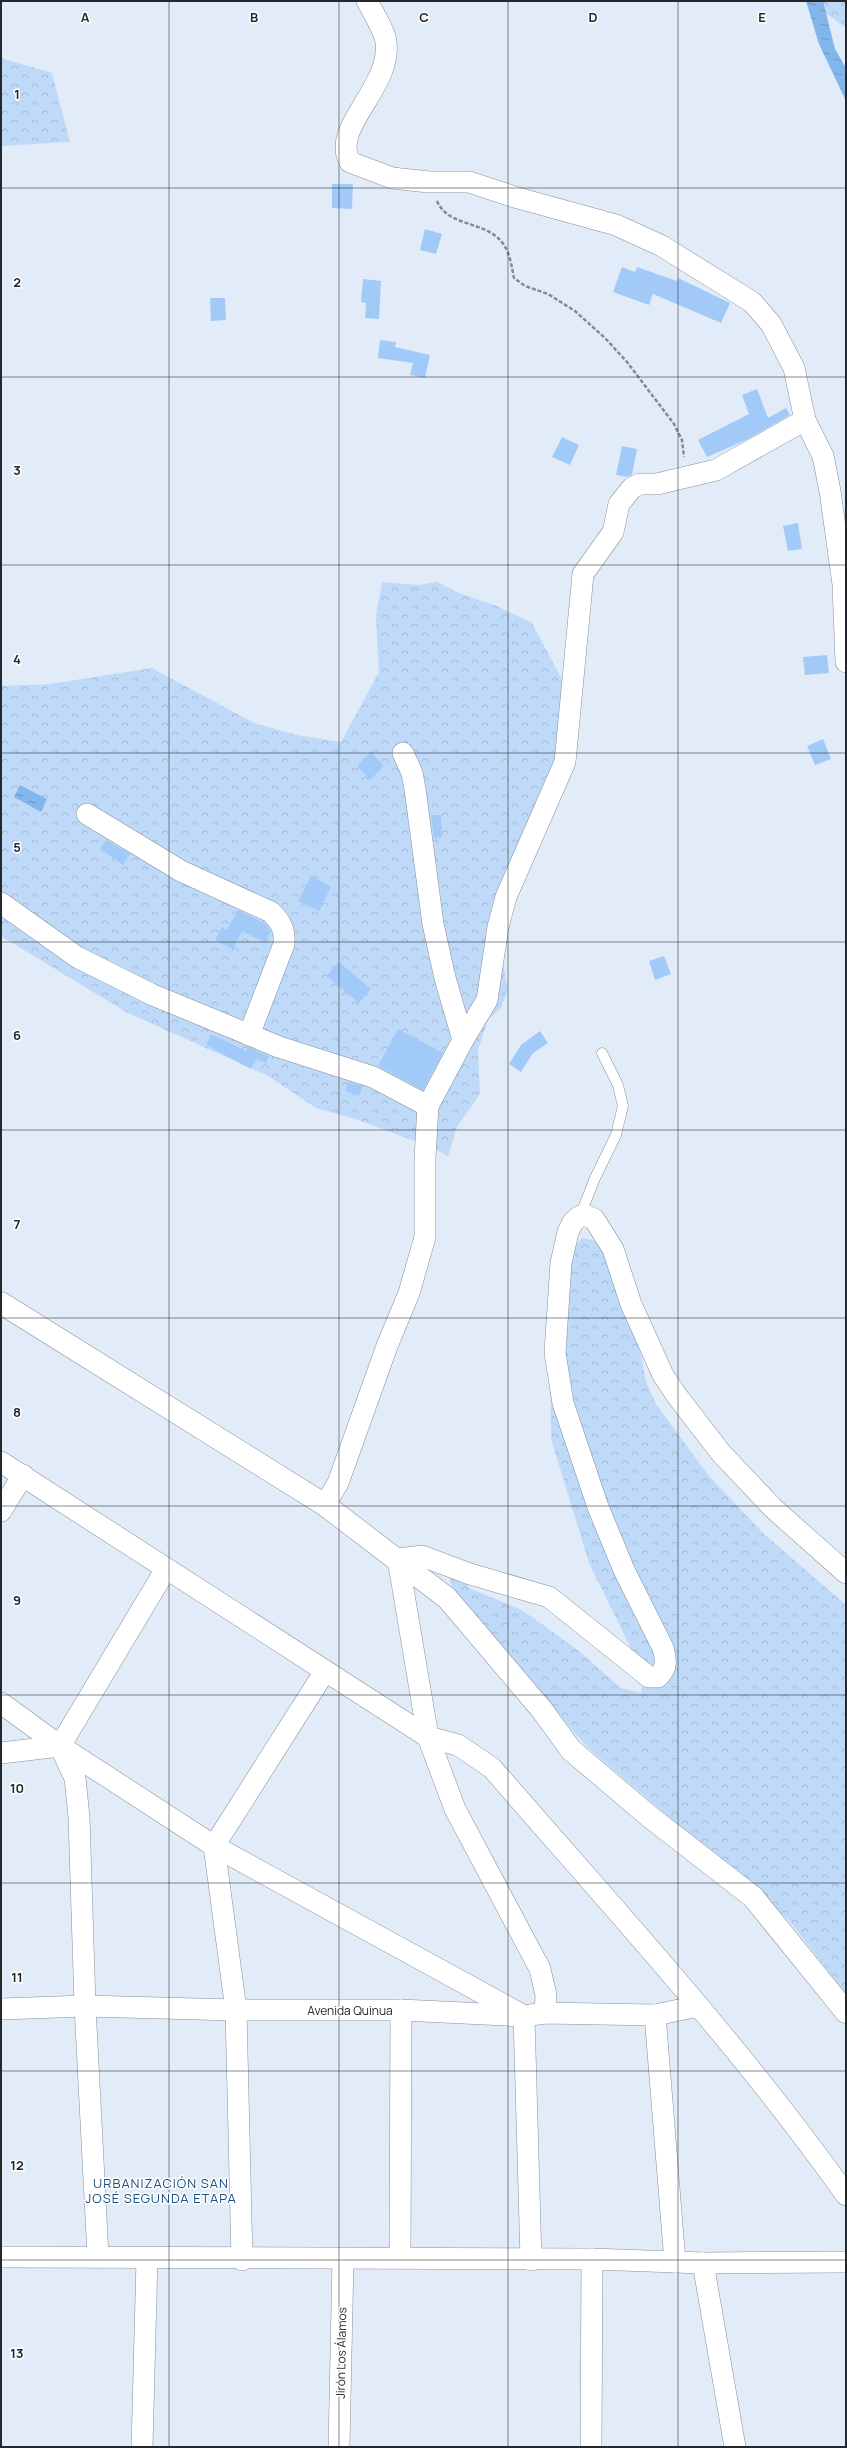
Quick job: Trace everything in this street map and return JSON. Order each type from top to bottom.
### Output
[{"type":"street","points":[[367,1],[385,37],[384,65],[380,78],[349,132],[345,143],[346,156],[350,162],[392,178],[428,182],[469,182],[518,198],[616,224],[662,246],[752,302],[771,324],[794,368],[805,420],[823,456],[830,491],[843,584],[846,662]]},
{"type":"street","points":[[325,1505],[338,1483],[409,1293],[425,1237],[425,1158],[428,1106],[463,1040],[488,1000],[498,927],[506,897],[565,762],[583,574],[613,532],[619,504],[626,494],[640,484],[657,484],[716,470],[805,420]]},
{"type":"street","points":[[403,753],[412,773],[415,789],[433,924],[445,978],[463,1040]]},
{"type":"street","points":[[87,814],[181,871],[271,912],[280,921],[285,932],[284,944],[249,1035]]},
{"type":"street","points":[[1,903],[77,957],[153,995],[279,1047],[373,1077],[428,1106]]},
{"type":"street","points":[[398,1559],[422,1556],[470,1574],[549,1597],[649,1677],[658,1677],[664,1672],[667,1661],[663,1648],[624,1570],[598,1507],[563,1403],[555,1353],[561,1263],[568,1232],[573,1222],[580,1216],[587,1216],[594,1219],[613,1249],[634,1310],[663,1375],[677,1396],[721,1453],[773,1508],[846,1573]]},
{"type":"street","points":[[1,1303],[325,1505],[398,1559],[447,1598],[542,1710],[571,1750],[650,1817],[753,1897],[846,2012]]},
{"type":"street","points":[[1,1462],[24,1475],[166,1569],[428,1737],[458,1745],[492,1768],[698,2006],[786,2114],[846,2195]]},
{"type":"street","points":[[1,1511],[24,1475]]},
{"type":"street","points":[[398,1559],[428,1737],[455,1810],[540,1969],[546,1995],[545,2013]]},
{"type":"street","points":[[60,1746],[166,1569]]},
{"type":"street","points":[[242,2260],[236,2010],[214,1846],[325,1671]]},
{"type":"street","points":[[1,1703],[60,1746],[214,1846],[524,2016],[531,2260]]},
{"type":"street","points":[[1,1753],[60,1746]]},
{"type":"street","points":[[60,1746],[75,1778],[79,1817],[85,2006],[98,2256]]},
{"type":"street","name":"Avenida Quinua","points":[[1,2009],[85,2006],[236,2010],[401,2010],[524,2016],[545,2013],[655,2015],[698,2006]]},
{"type":"street","points":[[400,2258],[401,2010]]},
{"type":"street","points":[[655,2015],[675,2262]]},
{"type":"street","points":[[1,2257],[98,2256],[147,2259],[242,2260],[400,2258],[592,2260],[845,2269]]},
{"type":"street","points":[[142,2447],[147,2259]]},
{"type":"street","name":"Jirón Los Álamos","points":[[339,2447],[343,2259]]},
{"type":"street","points":[[590,2447],[592,2260]]},
{"type":"street","points":[[703,2263],[735,2447]]},
{"type":"lane","points":[[580,1216],[594,1178],[616,1135],[623,1106],[618,1085],[602,1053]]},
{"type":"path","points":[[428,182],[439,207],[447,216],[482,227],[495,234],[505,246],[514,278],[525,286],[548,294],[575,311],[605,338],[627,362],[674,424],[682,440],[684,456],[680,479]]},
{"type":"green space","points":[[809,1],[846,1],[846,28]]},
{"type":"green space","points":[[1,58],[52,73],[70,142],[1,146]]},
{"type":"green space","points":[[382,582],[418,585],[437,582],[459,593],[497,606],[532,623],[568,691],[569,737],[532,843],[501,953],[508,990],[501,1008],[488,1020],[478,1050],[480,1094],[457,1127],[448,1156],[428,1146],[355,1119],[316,1108],[268,1076],[126,1012],[1,936],[1,686],[50,684],[152,668],[254,723],[297,735],[341,742],[379,672],[376,617]]},
{"type":"green space","points":[[582,1238],[603,1242],[638,1340],[646,1382],[656,1404],[709,1476],[763,1533],[846,1605],[846,1994],[788,1919],[587,1747],[457,1599],[443,1562],[471,1589],[522,1610],[579,1651],[621,1688],[641,1693],[644,1675],[589,1563],[551,1439],[550,1343],[574,1247]]},
{"type":"water","points":[[806,1],[823,1],[835,49],[846,68],[846,101],[819,44]]},
{"type":"water","points":[[20,785],[47,799],[41,812],[14,797]]},
{"type":"building","points":[[332,184],[353,184],[352,209],[332,208]]},
{"type":"building","points":[[425,229],[442,234],[436,254],[420,250]]},
{"type":"building","points":[[622,267],[635,272],[637,267],[677,281],[678,278],[730,303],[721,323],[653,294],[649,305],[613,292]]},
{"type":"building","points":[[363,279],[381,281],[379,319],[365,318],[366,303],[361,302]]},
{"type":"building","points":[[210,298],[225,298],[226,320],[211,321]]},
{"type":"building","points":[[380,340],[396,342],[395,347],[430,355],[425,378],[410,375],[413,363],[378,358]]},
{"type":"building","points":[[757,389],[768,418],[786,408],[790,415],[746,440],[707,457],[698,440],[749,414],[742,395]]},
{"type":"building","points":[[562,437],[579,445],[570,465],[552,457]]},
{"type":"building","points":[[622,446],[637,449],[632,475],[627,477],[616,475]]},
{"type":"building","points":[[798,523],[802,549],[788,551],[783,526]]},
{"type":"building","points":[[827,655],[829,673],[805,675],[803,657]]},
{"type":"building","points":[[823,739],[831,759],[815,765],[807,746]]},
{"type":"building","points":[[371,752],[384,766],[370,780],[357,766]]},
{"type":"building","points":[[431,815],[441,815],[442,837],[434,838]]},
{"type":"building","points":[[106,840],[130,854],[123,865],[100,849]]},
{"type":"building","points":[[311,876],[331,887],[319,911],[298,901]]},
{"type":"building","points":[[238,910],[266,924],[271,932],[265,943],[242,931],[233,949],[215,940],[222,927],[227,930]]},
{"type":"building","points":[[664,956],[671,974],[655,980],[649,961]]},
{"type":"building","points":[[339,962],[371,989],[359,1003],[327,976]]},
{"type":"building","points":[[398,1029],[443,1053],[423,1090],[378,1066]]},
{"type":"building","points":[[540,1031],[548,1043],[533,1053],[521,1072],[509,1064],[521,1045]]},
{"type":"building","points":[[211,1034],[246,1051],[248,1047],[269,1056],[266,1063],[256,1059],[251,1069],[206,1045]]},
{"type":"building","points":[[349,1082],[363,1086],[359,1096],[345,1091]]},
{"type":"district","name":"URBANIZACIÓN SAN JOSÉ SEGUNDA ETAPA","points":[[161,2190]]}]
